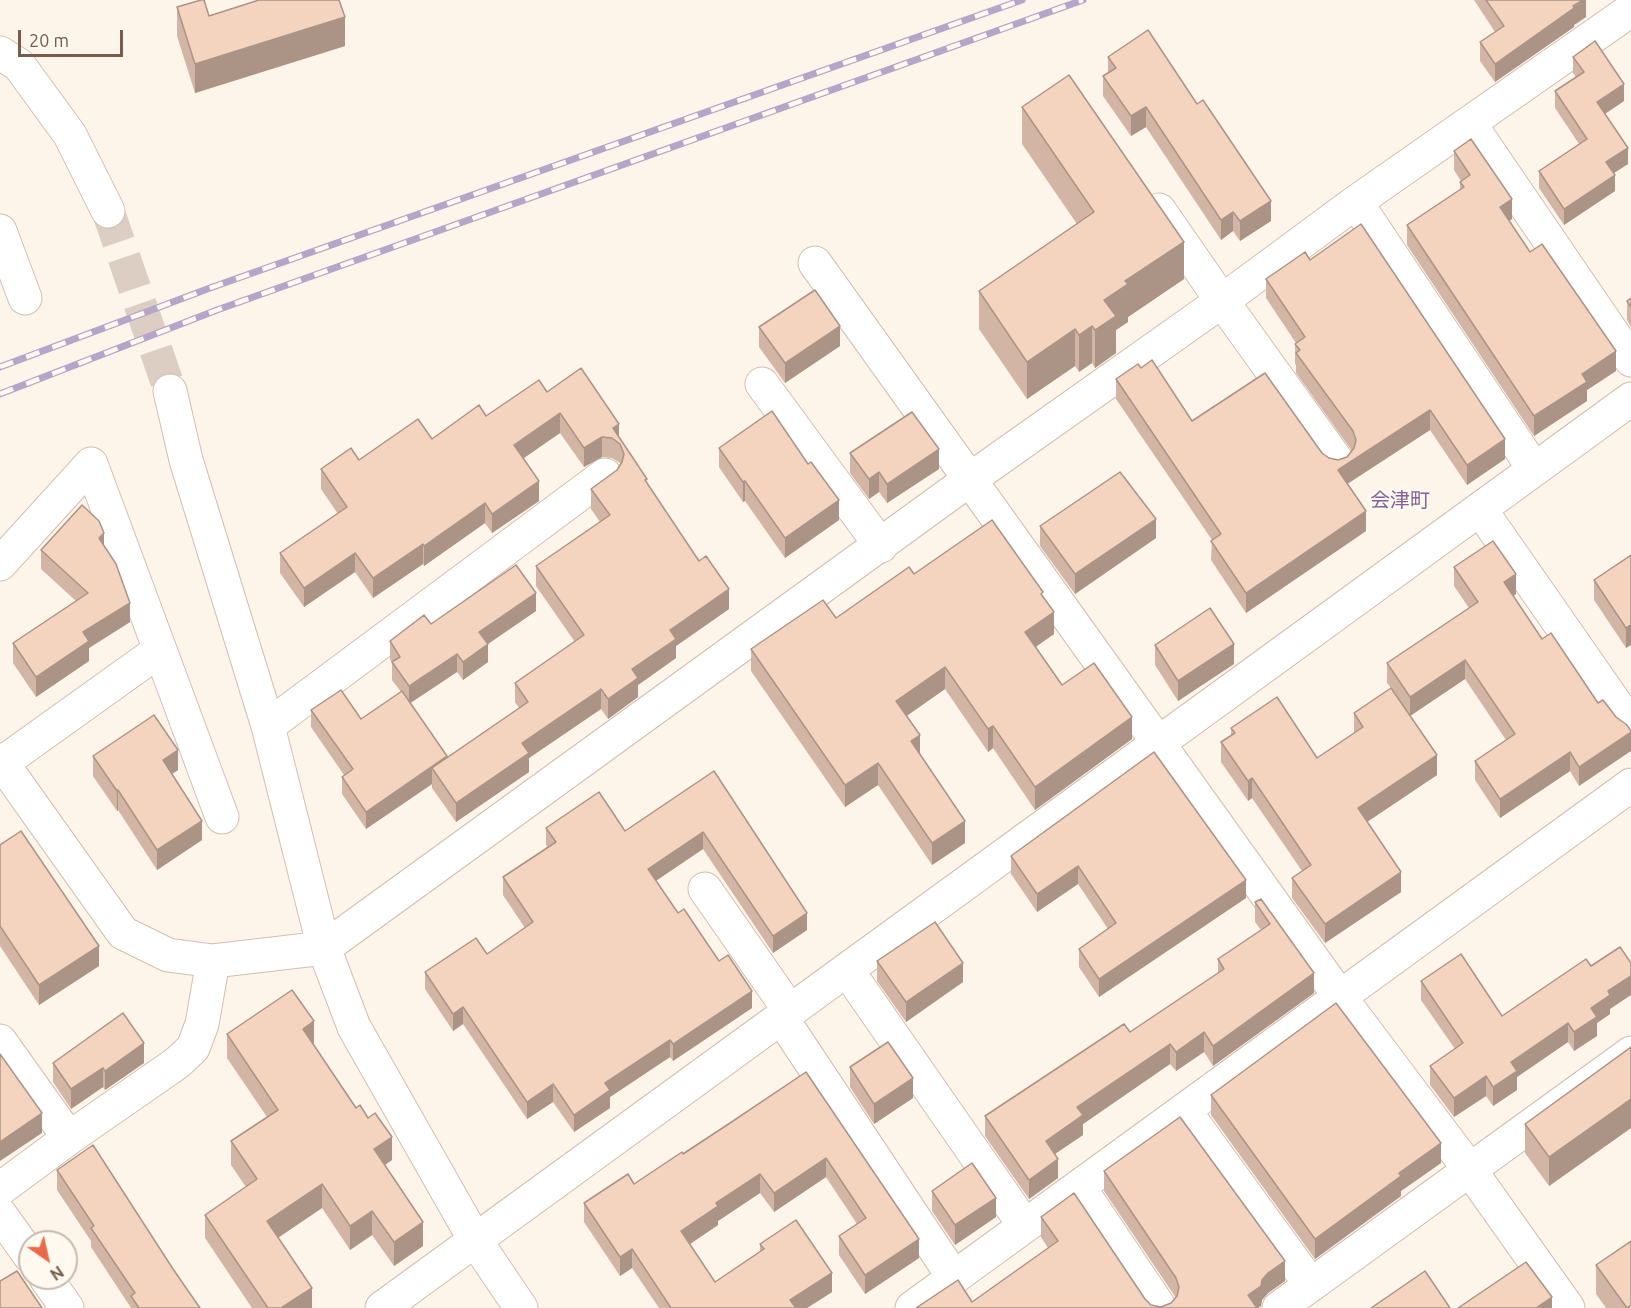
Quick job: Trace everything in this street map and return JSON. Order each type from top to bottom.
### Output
[{"type":"street","points":[[160,650],[1,762],[123,933],[168,955],[213,961],[324,948],[1356,202],[1631,10]]},
{"type":"street","points":[[0,53],[19,65],[70,135],[108,211]]},
{"type":"street","points":[[1470,124],[1631,360]]},
{"type":"street","points":[[1141,183],[1337,461]]},
{"type":"street","points":[[1356,202],[1534,469]]},
{"type":"street","points":[[0,231],[25,298]]},
{"type":"street","points":[[815,262],[1340,997],[1470,1170],[1568,1308]]},
{"type":"street","points":[[762,384],[881,546]]},
{"type":"street","points":[[170,391],[186,460],[268,726],[324,948],[354,1027],[475,1240],[521,1308]]},
{"type":"street","points":[[382,1308],[1631,399]]},
{"type":"street","points":[[0,564],[91,464],[222,817]]},
{"type":"street","points":[[268,726],[605,475]]},
{"type":"street","points":[[1480,509],[1631,726]]},
{"type":"street","points":[[912,1308],[1631,785]]},
{"type":"street","points":[[705,890],[954,1278]]},
{"type":"street","points":[[0,1189],[69,1137],[177,1063],[193,1048],[202,1024],[213,961]]},
{"type":"street","points":[[847,970],[1025,1226]]},
{"type":"street","points":[[0,1041],[69,1137]]},
{"type":"street","points":[[1279,1308],[1631,1053]]},
{"type":"street","points":[[1184,1110],[1311,1285]]},
{"type":"street","points":[[1079,1187],[1160,1308]]},
{"type":"street","points":[[0,1214],[18,1239]]},
{"type":"street","points":[[54,1290],[67,1308]]},
{"type":"building","points":[[204,0],[209,16],[259,0],[339,0],[345,17],[195,64],[177,7]]},
{"type":"building","points":[[1486,0],[1583,0],[1495,64],[1480,42],[1504,26]]},
{"type":"building","points":[[1148,30],[1197,104],[1203,100],[1271,201],[1240,221],[1233,212],[1221,220],[1146,107],[1131,116],[1103,76],[1116,68],[1108,57]]},
{"type":"building","points":[[1595,41],[1624,84],[1597,102],[1628,148],[1606,162],[1615,175],[1564,209],[1539,171],[1587,139],[1555,91],[1584,72],[1573,57]]},
{"type":"building","points":[[1069,75],[1184,242],[1125,281],[1128,284],[1104,300],[1116,316],[1095,330],[1092,326],[1079,335],[1075,329],[1027,362],[979,291],[1094,212],[1022,107]]},
{"type":"building","points":[[1471,139],[1512,199],[1500,207],[1530,252],[1542,244],[1616,351],[1582,374],[1587,382],[1534,416],[1407,225],[1464,187],[1460,182],[1470,175],[1454,151]]},
{"type":"building","points":[[1361,224],[1505,439],[1467,465],[1430,410],[1338,470],[1366,511],[1246,593],[1211,541],[1221,534],[1116,379],[1138,364],[1141,368],[1152,360],[1192,421],[1265,373],[1322,453],[1338,460],[1347,457],[1354,448],[1356,440],[1353,431],[1296,353],[1300,350],[1295,344],[1305,337],[1266,279],[1305,252],[1310,260]]},
{"type":"building","points":[[815,290],[840,326],[785,363],[759,327]]},
{"type":"building","points":[[581,368],[619,424],[613,428],[699,561],[706,556],[729,589],[670,630],[676,639],[632,669],[638,678],[608,699],[601,689],[522,743],[529,753],[456,803],[432,768],[528,702],[515,683],[584,635],[536,566],[610,515],[591,489],[617,470],[624,454],[620,444],[612,438],[602,437],[584,448],[560,413],[514,445],[539,481],[492,514],[485,503],[373,578],[355,553],[304,588],[280,553],[347,507],[321,469],[351,448],[359,460],[418,419],[432,439],[479,405],[486,416],[539,380],[547,392]]},
{"type":"building","points":[[772,411],[808,464],[811,462],[839,500],[785,538],[719,448]]},
{"type":"building","points":[[912,412],[939,449],[887,484],[879,472],[869,479],[850,453]]},
{"type":"building","points":[[1120,472],[1156,519],[1075,574],[1040,526]]},
{"type":"building","points":[[82,505],[99,521],[104,533],[99,538],[116,564],[130,603],[83,632],[89,641],[36,677],[13,643],[88,593],[41,550]]},
{"type":"building","points":[[992,520],[1043,592],[1041,594],[1054,612],[1025,632],[1062,685],[1094,663],[1132,717],[1035,787],[993,726],[988,729],[945,667],[896,701],[920,735],[911,741],[965,821],[932,843],[878,763],[845,785],[751,649],[823,600],[836,618],[909,567],[914,574]]},
{"type":"building","points":[[1493,541],[1516,574],[1504,582],[1542,639],[1551,633],[1598,703],[1603,700],[1631,731],[1579,767],[1570,752],[1500,799],[1475,761],[1515,734],[1465,660],[1410,697],[1387,663],[1478,602],[1454,567]]},
{"type":"building","points":[[1631,555],[1631,625],[1626,628],[1594,580]]},
{"type":"building","points":[[516,565],[536,593],[479,632],[488,644],[463,662],[457,654],[409,686],[392,662],[400,657],[390,641],[424,615],[431,624]]},
{"type":"building","points":[[1210,608],[1234,644],[1178,681],[1155,645]]},
{"type":"building","points":[[1391,688],[1437,755],[1358,808],[1401,872],[1325,924],[1292,878],[1311,865],[1252,778],[1248,781],[1221,742],[1235,733],[1231,728],[1277,697],[1317,758],[1363,727],[1354,713]]},
{"type":"building","points":[[341,690],[361,719],[402,691],[447,756],[366,812],[342,777],[353,769],[311,710]]},
{"type":"building","points":[[154,715],[178,750],[163,760],[202,821],[157,850],[93,756]]},
{"type":"building","points":[[1154,752],[1246,880],[1099,979],[1079,949],[1116,923],[1078,866],[1037,894],[1011,856]]},
{"type":"building","points":[[714,771],[807,913],[773,936],[703,832],[648,869],[678,913],[684,909],[719,961],[728,955],[752,991],[673,1044],[670,1040],[605,1083],[610,1090],[574,1115],[553,1084],[527,1102],[463,1007],[453,1014],[425,972],[476,938],[487,954],[533,922],[503,877],[556,842],[546,828],[599,792],[625,831]]},
{"type":"building","points":[[21,831],[99,946],[39,985],[0,926],[0,845]]},
{"type":"building","points":[[1261,899],[1314,973],[1213,1046],[1204,1032],[1176,1052],[1170,1044],[1077,1107],[1083,1115],[1046,1141],[1058,1159],[1029,1180],[985,1116],[1124,1024],[1130,1032],[1224,969],[1218,959],[1270,924],[1255,902]]},
{"type":"building","points":[[935,922],[963,963],[906,1002],[877,961]]},
{"type":"building","points":[[1620,947],[1631,963],[1631,976],[1608,991],[1610,995],[1591,1008],[1597,1017],[1574,1032],[1568,1023],[1511,1062],[1517,1071],[1493,1087],[1486,1076],[1454,1098],[1430,1066],[1463,1043],[1421,981],[1461,954],[1502,1016],[1586,959],[1591,966]]},
{"type":"building","points":[[292,990],[314,1021],[303,1029],[356,1108],[360,1105],[368,1118],[375,1113],[392,1137],[374,1149],[423,1222],[394,1242],[372,1211],[350,1226],[322,1184],[267,1221],[312,1288],[281,1308],[268,1308],[205,1215],[257,1179],[231,1141],[278,1110],[227,1034]]},
{"type":"building","points":[[1336,1003],[1441,1143],[1399,1173],[1401,1176],[1315,1239],[1211,1095]]},
{"type":"building","points":[[123,1013],[144,1043],[105,1071],[103,1068],[71,1089],[53,1063]]},
{"type":"building","points":[[888,1042],[913,1078],[874,1104],[850,1067]]},
{"type":"building","points":[[1631,1047],[1631,1099],[1549,1157],[1525,1124]]},
{"type":"building","points":[[0,1054],[42,1113],[0,1142]]},
{"type":"building","points":[[806,1072],[919,1239],[865,1275],[839,1236],[866,1218],[826,1158],[774,1193],[760,1174],[716,1203],[718,1206],[681,1231],[715,1282],[764,1249],[760,1244],[796,1220],[832,1273],[790,1300],[796,1308],[671,1308],[632,1249],[620,1257],[584,1203],[628,1174],[634,1184]]},
{"type":"building","points":[[1180,1117],[1285,1261],[1268,1273],[1262,1280],[1261,1286],[1248,1295],[1257,1308],[916,1308],[958,1280],[972,1302],[1058,1241],[1041,1217],[1074,1193],[1145,1299],[1151,1305],[1161,1307],[1171,1303],[1177,1296],[1179,1287],[1176,1278],[1104,1171]]},
{"type":"building","points":[[93,1145],[200,1308],[139,1308],[131,1296],[135,1293],[91,1228],[94,1226],[57,1170]]},
{"type":"building","points":[[972,1163],[996,1198],[955,1225],[932,1191]]},
{"type":"building","points":[[1631,1241],[1631,1305],[1627,1308],[1596,1265]]},
{"type":"building","points":[[1526,1262],[1552,1297],[1536,1308],[1458,1308]]},
{"type":"building","points":[[17,1271],[18,1290],[30,1290],[42,1308],[0,1308],[0,1281]]},
{"type":"building","points":[[1425,1271],[1450,1308],[1371,1308]]},
{"type":"tunnel","points":[[108,211],[170,391]]},
{"type":"railway","points":[[0,367],[210,288],[1022,0]]},
{"type":"railway","points":[[0,394],[217,310],[1083,0]]},
{"type":"district","name":"会津町","points":[[1400,500]]}]
